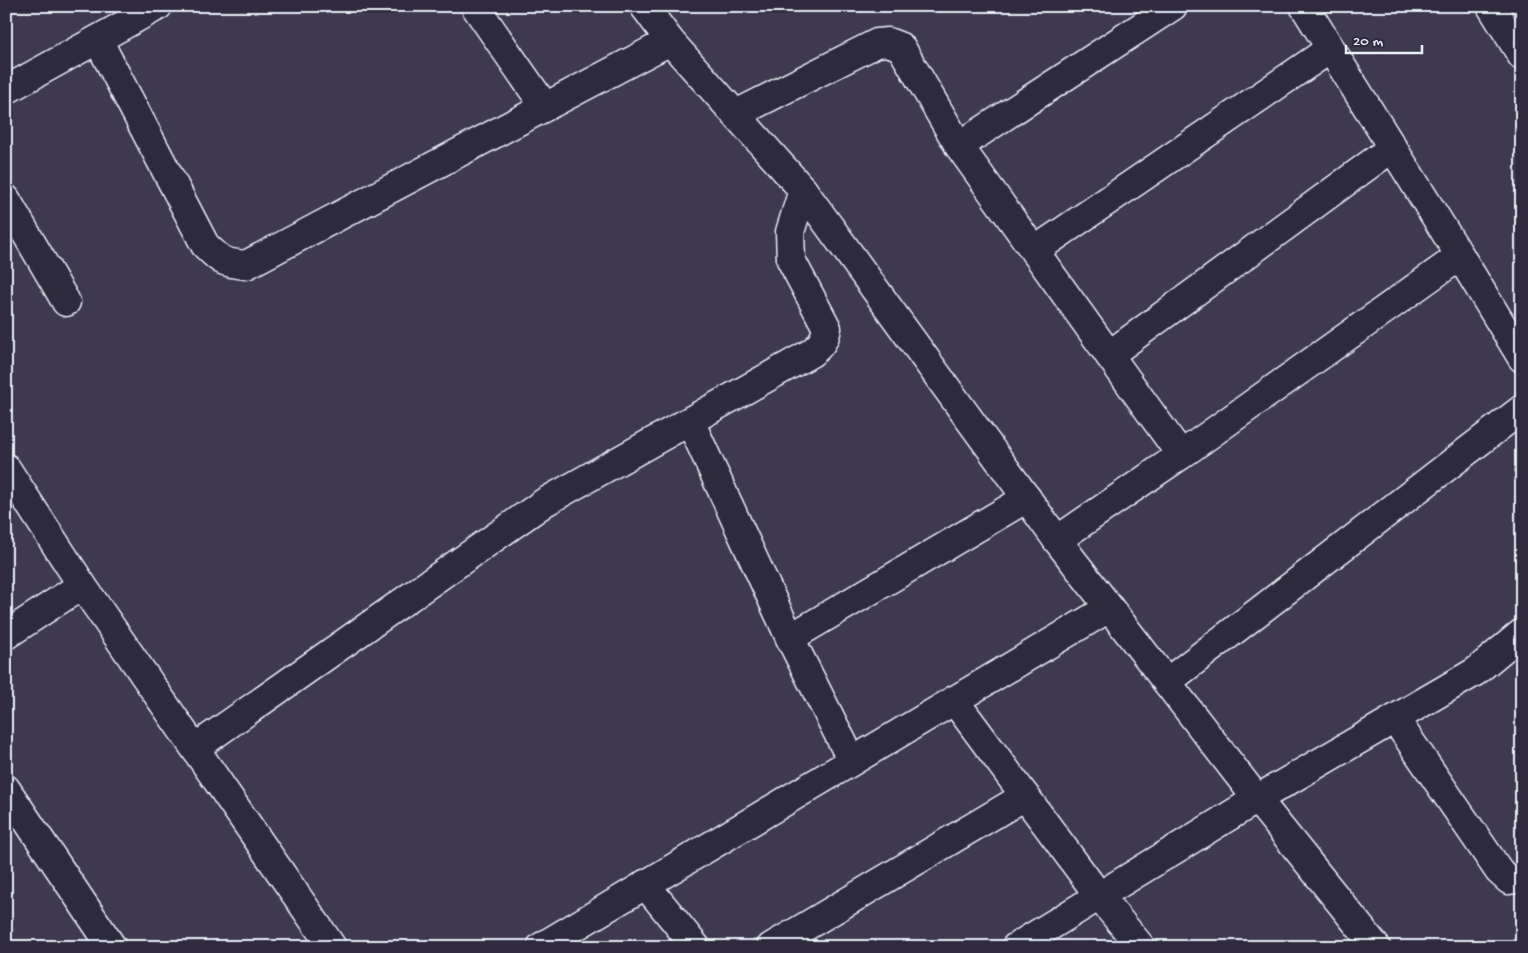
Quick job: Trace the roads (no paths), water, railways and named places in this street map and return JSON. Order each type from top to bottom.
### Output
[{"type":"street","points":[[6,90],[158,6]]},
{"type":"street","points":[[475,6],[545,107]]},
{"type":"street","points":[[644,6],[670,41],[803,190],[1057,540],[1257,799],[1376,947]]},
{"type":"street","points":[[959,146],[1173,6]]},
{"type":"street","points":[[1304,6],[1522,358]]},
{"type":"street","points":[[1491,6],[1522,56]]},
{"type":"street","points":[[98,40],[205,245],[228,264],[246,265],[670,41]]},
{"type":"street","points":[[736,114],[877,43],[888,42],[901,47],[959,146],[1181,455]]},
{"type":"street","points":[[1034,250],[1330,49]]},
{"type":"street","points":[[1109,355],[1392,148]]},
{"type":"street","points":[[195,748],[545,502],[819,347],[825,338],[827,328],[791,260],[790,232],[803,190]]},
{"type":"street","points":[[6,198],[66,302]]},
{"type":"street","points":[[1057,540],[1181,455],[1460,256]]},
{"type":"street","points":[[1166,682],[1518,420]]},
{"type":"street","points":[[690,421],[790,638],[852,761]]},
{"type":"street","points":[[6,468],[82,585],[332,947]]},
{"type":"street","points":[[790,638],[1027,498]]},
{"type":"street","points":[[6,635],[82,585]]},
{"type":"street","points":[[541,947],[1109,608]]},
{"type":"street","points":[[1016,947],[1257,799],[1475,672],[1522,633]]},
{"type":"street","points":[[954,700],[1099,896],[1141,947]]},
{"type":"street","points":[[1394,719],[1499,872],[1509,880],[1522,878]]},
{"type":"street","points":[[6,789],[112,947]]},
{"type":"street","points":[[771,947],[1025,796]]},
{"type":"street","points":[[645,884],[696,947]]}]
